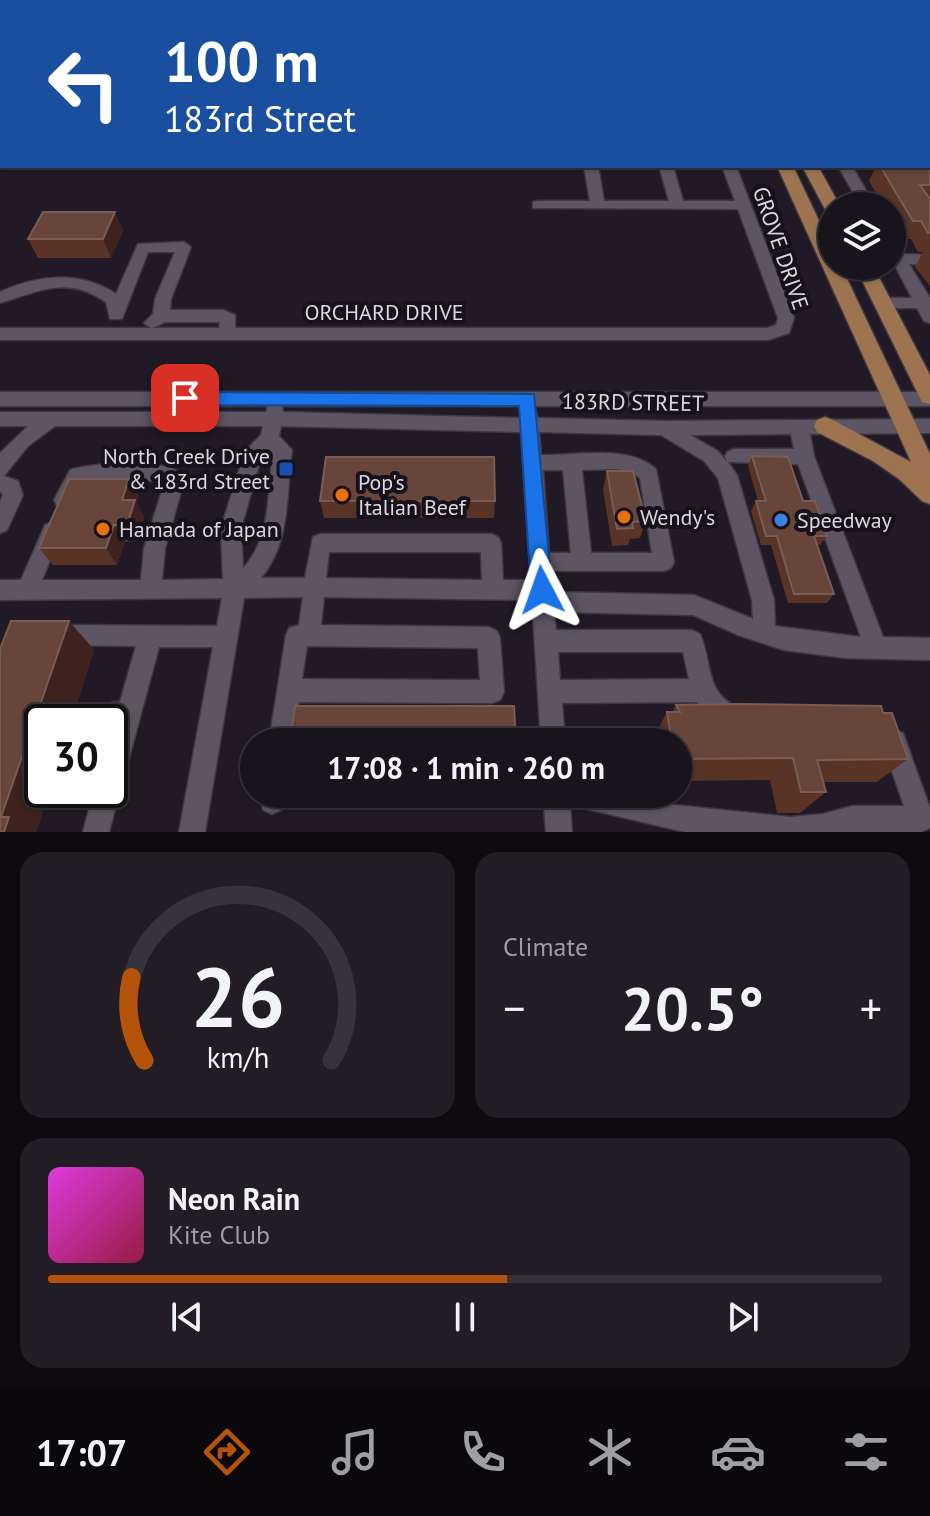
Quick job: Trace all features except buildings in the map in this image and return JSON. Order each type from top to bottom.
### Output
[{"type":"main road","points":[[786,168],[930,479]]},
{"type":"main road","points":[[811,168],[824,192]]},
{"type":"main road","points":[[872,280],[930,398]]},
{"type":"main road","points":[[825,426],[874,449],[911,472],[930,494]]},
{"type":"street","points":[[591,168],[598,205]]},
{"type":"street","points":[[667,168],[677,205]]},
{"type":"street","name":"GROVE DRIVE","points":[[730,168],[786,318],[783,329],[768,334]]},
{"type":"street","points":[[846,168],[860,192]]},
{"type":"street","points":[[538,205],[744,205]]},
{"type":"street","points":[[110,334],[143,247],[184,247],[163,299],[161,316]]},
{"type":"street","points":[[906,255],[930,260]]},
{"type":"street","points":[[906,270],[927,307]]},
{"type":"street","points":[[0,298],[40,284],[87,284],[102,289],[114,300],[117,309]]},
{"type":"street","points":[[885,303],[927,307]]},
{"type":"street","points":[[148,334],[154,320],[161,316],[226,317],[229,322],[226,334]]},
{"type":"street","points":[[186,334],[191,316]]},
{"type":"street","name":"ORCHARD DRIVE","points":[[0,334],[768,334]]},
{"type":"street","points":[[192,832],[234,591],[231,528],[254,451],[271,429],[277,398]]},
{"type":"street","name":"183RD STREET","points":[[0,399],[930,398]]},
{"type":"street","points":[[528,399],[552,728]]},
{"type":"street","points":[[4,462],[22,438],[52,419]]},
{"type":"street","name":"183RD STREET","points":[[0,421],[52,419],[271,429],[530,424],[665,428],[930,426]]},
{"type":"street","points":[[0,421],[9,438],[4,462]]},
{"type":"street","points":[[759,427],[743,438],[731,466],[763,600],[764,633]]},
{"type":"street","points":[[799,427],[805,456],[876,648]]},
{"type":"street","points":[[665,428],[731,466],[805,456]]},
{"type":"street","points":[[234,591],[264,558],[276,513],[277,480],[283,450],[271,429]]},
{"type":"street","points":[[532,462],[632,463],[642,466],[649,475],[664,562],[540,562]]},
{"type":"street","points":[[572,463],[582,562]]},
{"type":"street","points":[[28,590],[77,476],[88,472],[168,473],[175,478],[153,560],[150,580],[153,590]]},
{"type":"street","points":[[0,483],[11,487],[13,495],[0,524]]},
{"type":"street","points":[[309,634],[320,543],[491,543],[493,590]]},
{"type":"street","points":[[0,590],[234,591],[313,587],[493,590],[694,605],[784,639],[876,648],[930,649]]},
{"type":"street","points":[[30,635],[226,637]]},
{"type":"street","points":[[283,728],[297,635],[489,638],[492,692],[289,690]]},
{"type":"street","points":[[128,717],[150,637]]},
{"type":"street","points":[[545,641],[692,641],[703,690],[716,710],[727,716],[759,716]]},
{"type":"street","points":[[549,692],[703,690]]},
{"type":"street","points":[[632,808],[674,818],[790,830],[823,827],[852,819],[921,819],[885,716]]},
{"type":"street","points":[[96,832],[102,808]]},
{"type":"street","points":[[557,808],[559,832]]},
{"type":"place","name":"North Creek Drive & 183rd Street","points":[[286,469]]},
{"type":"place","name":"Pop's Italian Beef","points":[[342,495]]},
{"type":"place","name":"Wendy's","points":[[624,517]]},
{"type":"place","name":"Speedway","points":[[781,520]]},
{"type":"place","name":"Hamada of Japan","points":[[103,529]]},
{"type":"route","points":[[185,398],[528,399],[542,590]]}]
